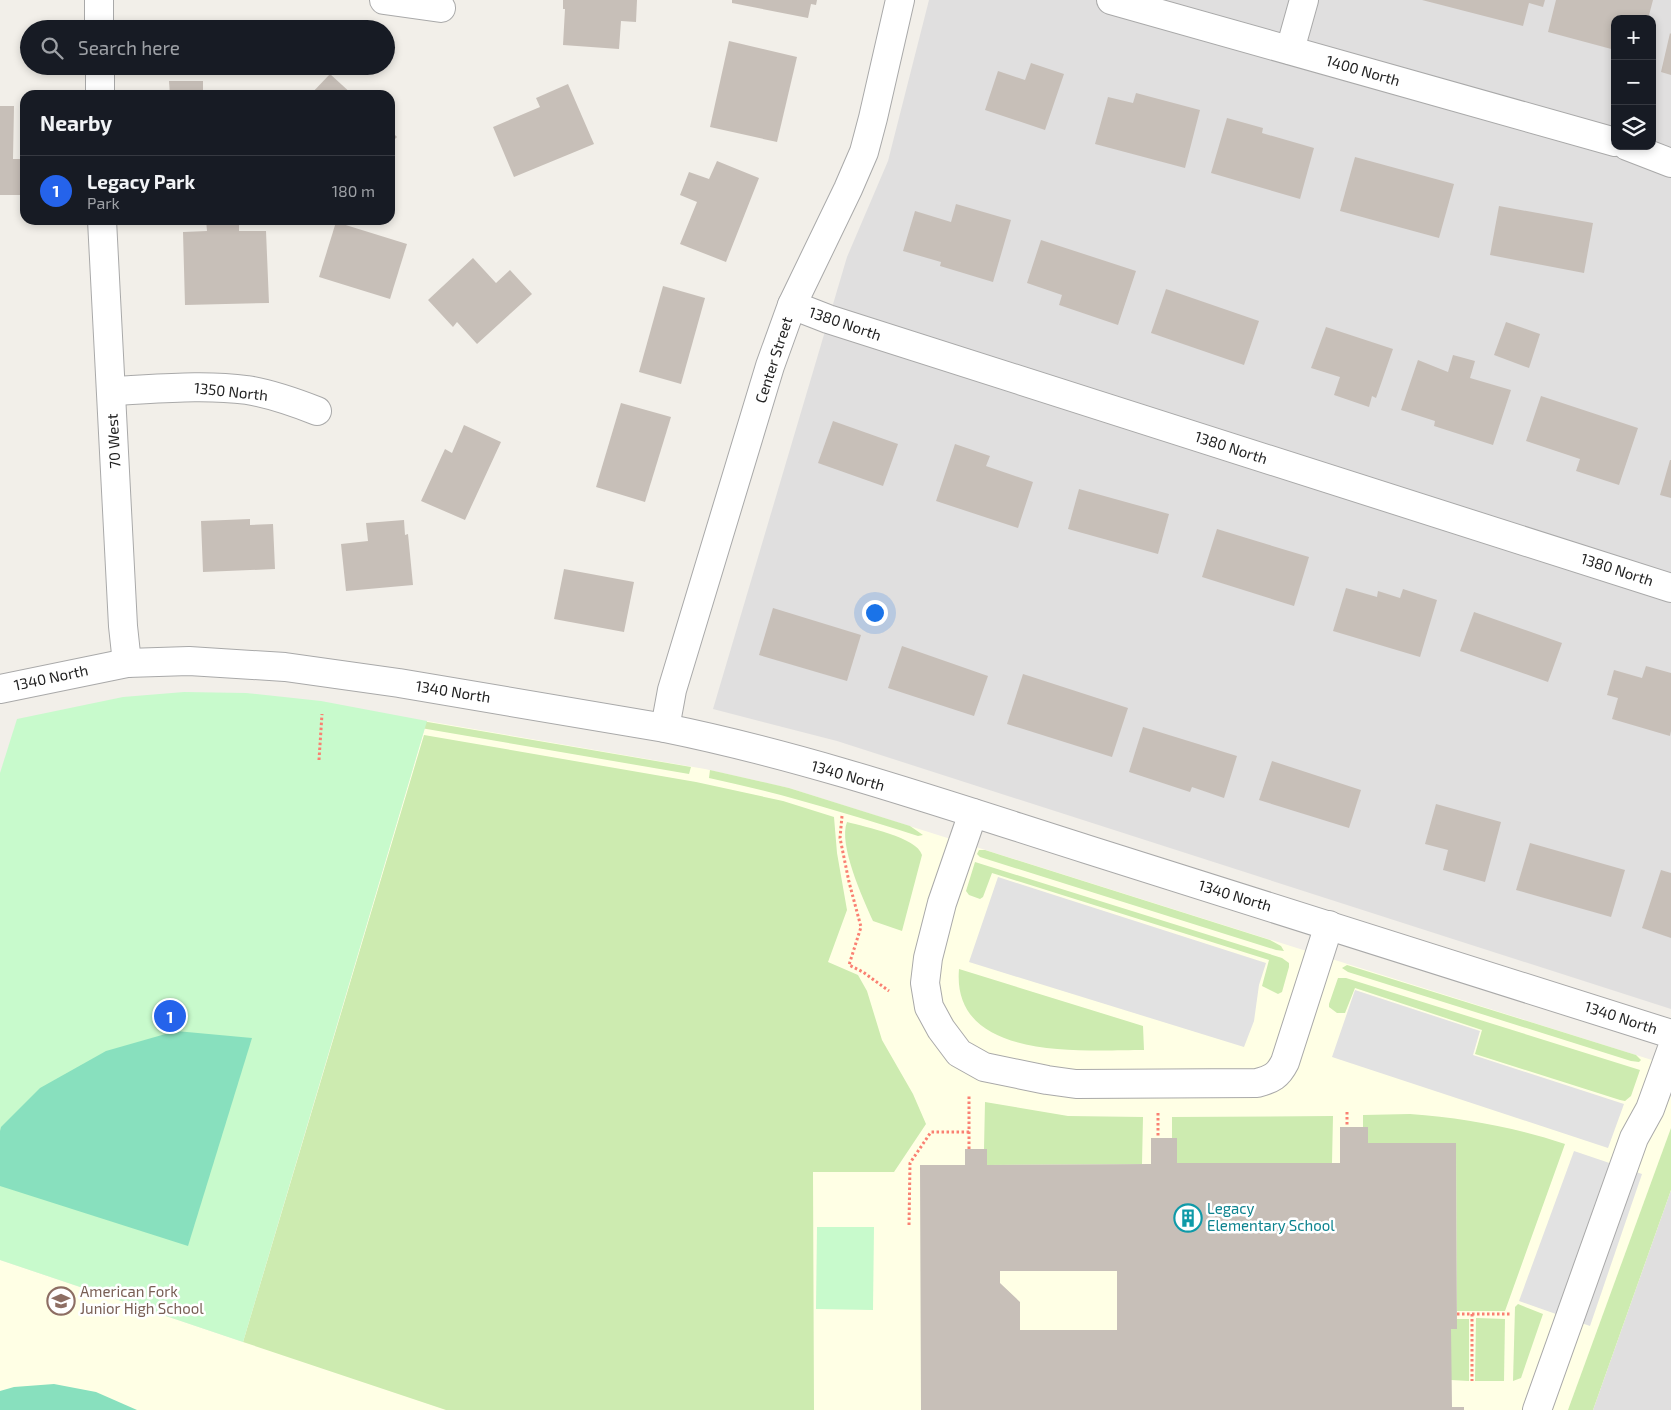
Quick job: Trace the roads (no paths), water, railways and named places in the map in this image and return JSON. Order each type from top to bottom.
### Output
[{"type":"street","points":[[99,0],[99,20]]},
{"type":"street","points":[[384,0],[441,8]]},
{"type":"street","name":"Center Street","points":[[665,728],[672,690],[770,366],[792,306],[864,152],[900,0]]},
{"type":"street","name":"1400 North","points":[[1111,0],[1611,141]]},
{"type":"street","points":[[1290,50],[1304,0]]},
{"type":"street","points":[[100,75],[100,90]]},
{"type":"street","points":[[1638,150],[1671,163]]},
{"type":"street","name":"70 West","points":[[102,225],[123,626],[127,663]]},
{"type":"street","name":"1380 North","points":[[792,306],[1671,588]]},
{"type":"street","name":"1350 North","points":[[112,391],[210,387],[248,390],[284,398],[318,411]]},
{"type":"street","name":"1340 North","points":[[0,689],[127,663],[188,661],[285,667],[399,683],[705,736],[832,770],[973,813],[1671,1034]]},
{"type":"street","points":[[973,813],[942,903],[928,958],[925,983],[929,1007],[941,1029],[959,1053],[984,1067],[1076,1084],[1258,1083],[1272,1079],[1280,1073],[1285,1062],[1329,925]]},
{"type":"street","points":[[1536,1410],[1634,1138],[1650,1109],[1671,1051]]},
{"type":"place","name":"Legacy Park","points":[[170,1016]]},
{"type":"place","name":"Legacy Elementary School","points":[[1188,1218]]},
{"type":"place","name":"American Fork Junior High School","points":[[61,1301]]}]
